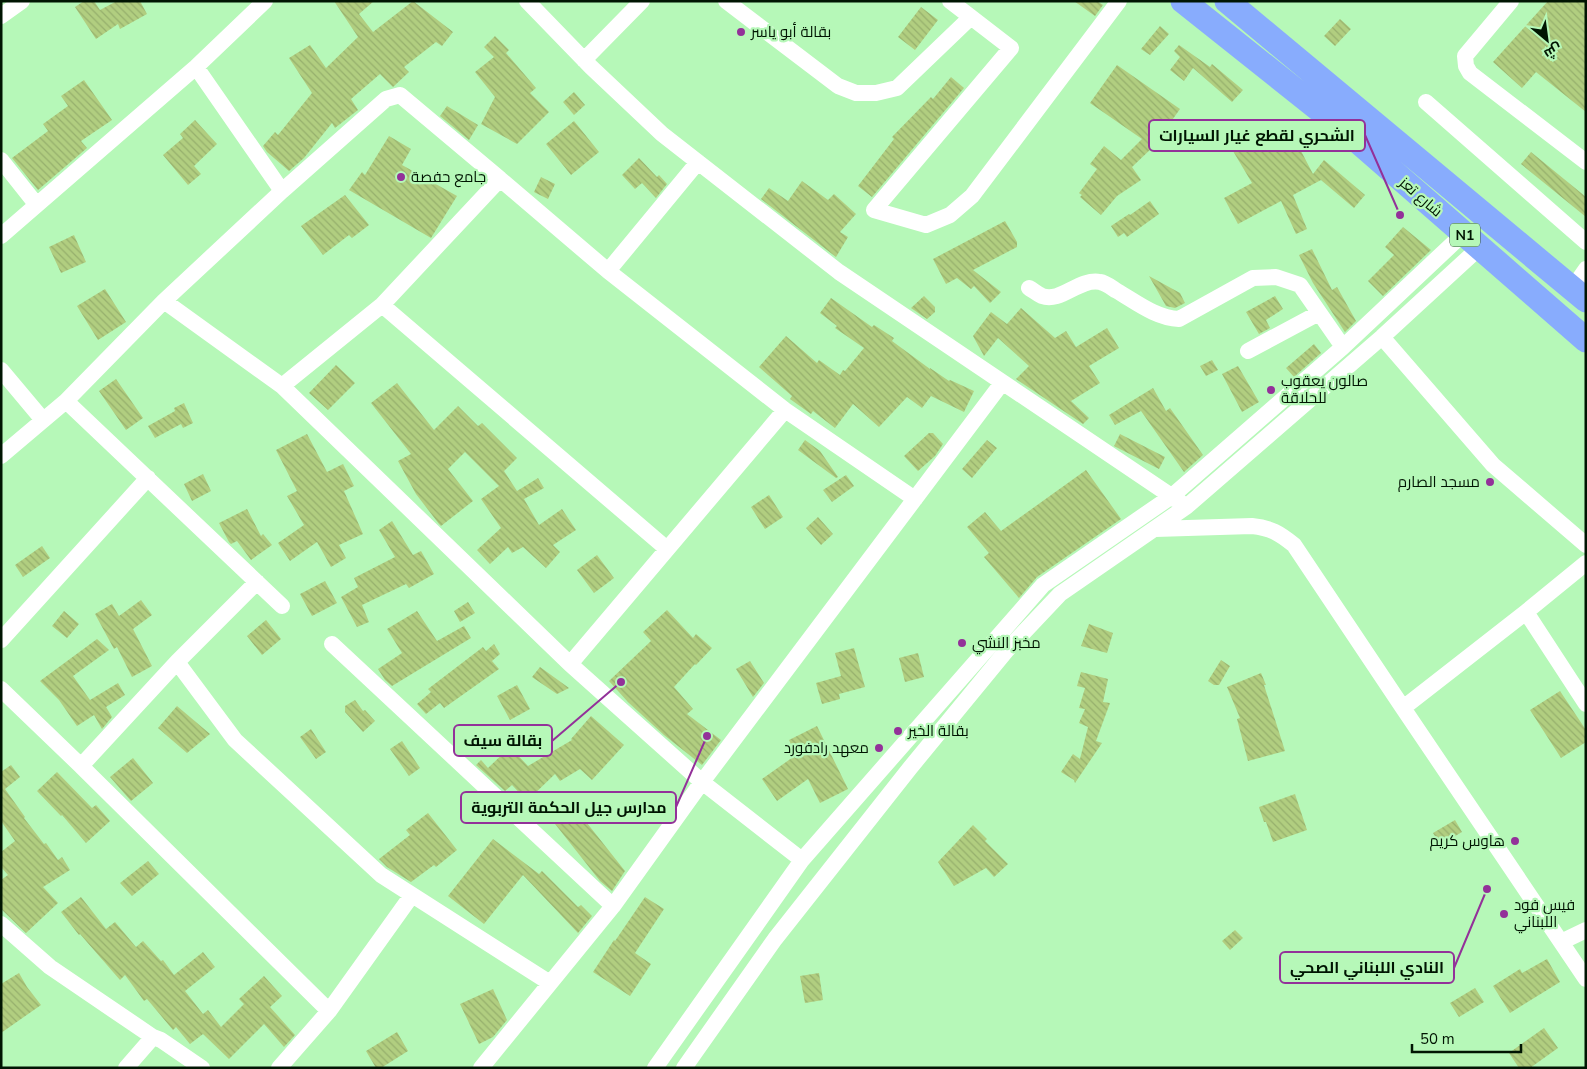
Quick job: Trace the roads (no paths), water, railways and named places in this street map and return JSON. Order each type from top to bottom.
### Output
[{"type":"highway","name":"شارع تعز","points":[[1183,1],[1352,122],[1579,295]]},
{"type":"highway","name":"شارع تعز","points":[[1227,1],[1471,241],[1586,340]]},
{"type":"street","points":[[1,16],[22,1]]},
{"type":"street","points":[[1,236],[196,67],[265,1]]},
{"type":"street","points":[[527,1],[584,60],[662,134],[839,272],[1186,507]]},
{"type":"street","points":[[584,60],[642,1]]},
{"type":"street","points":[[726,1],[838,86],[856,92],[876,93],[897,88],[971,17]]},
{"type":"street","points":[[950,1],[1011,48],[874,210],[926,225],[950,215],[972,196],[1119,1]]},
{"type":"street","points":[[1511,1],[1465,56],[1466,66],[1470,73],[1586,162]]},
{"type":"street","points":[[196,67],[282,191]]},
{"type":"street","points":[[1,456],[66,401],[164,301],[282,191],[386,99],[400,95],[608,271],[785,410],[915,499]]},
{"type":"street","points":[[1426,102],[1586,242]]},
{"type":"street","points":[[1,160],[36,204]]},
{"type":"street","points":[[608,271],[698,162]]},
{"type":"street","points":[[282,386],[382,305],[500,179]]},
{"type":"street","points":[[675,1042],[692,1064],[781,931],[910,768],[1008,650],[1060,594],[1186,507],[1382,337],[1471,241]]},
{"type":"street","points":[[655,1068],[802,860],[1043,585],[1172,496],[1343,347],[1471,241]]},
{"type":"street","points":[[1579,295],[1586,269]]},
{"type":"street","points":[[1029,288],[1042,296],[1048,297],[1058,296],[1088,282],[1102,282],[1154,313],[1168,319],[1179,319],[1253,278],[1276,277],[1300,285],[1343,347]]},
{"type":"street","points":[[164,301],[282,386],[570,664],[702,782],[802,860]]},
{"type":"street","points":[[382,305],[667,549]]},
{"type":"street","points":[[1248,351],[1319,313]]},
{"type":"street","points":[[1382,337],[1493,465],[1586,545]]},
{"type":"street","points":[[1,370],[43,420]]},
{"type":"street","points":[[481,1068],[613,906],[702,782],[1002,383]]},
{"type":"street","points":[[66,401],[282,606]]},
{"type":"street","points":[[570,664],[785,410]]},
{"type":"street","points":[[1,640],[148,478]]},
{"type":"street","points":[[1155,528],[1252,526],[1268,528],[1281,534],[1294,545],[1586,979]]},
{"type":"street","points":[[1403,708],[1586,563]]},
{"type":"street","points":[[81,766],[177,662],[257,582]]},
{"type":"street","points":[[1526,612],[1586,704]]},
{"type":"street","points":[[332,644],[613,906]]},
{"type":"street","points":[[177,662],[235,740],[381,875],[550,983]]},
{"type":"street","points":[[1,689],[329,1011]]},
{"type":"street","points":[[279,1068],[329,1011],[412,895]]},
{"type":"street","points":[[1,924],[50,967],[152,1037],[161,1040],[202,1068]]},
{"type":"street","points":[[1561,942],[1586,930]]},
{"type":"street","points":[[126,1068],[152,1037]]},
{"type":"place","name":"بقالة أبو ياسر","points":[[741,32]]},
{"type":"place","name":"جامع حفصة","points":[[401,177]]},
{"type":"place","name":"الشحري لقطع غيار السيارات","points":[[1400,215]]},
{"type":"place","name":"صالون يعقوب للحلاقة","points":[[1271,390]]},
{"type":"place","name":"مسجد الصارم","points":[[1490,482]]},
{"type":"place","name":"مخبز النشي","points":[[962,643]]},
{"type":"place","name":"بقالة سيف","points":[[621,682]]},
{"type":"place","name":"بقالة الخير","points":[[898,731]]},
{"type":"place","name":"مدارس جيل الحكمة التربوية","points":[[707,736]]},
{"type":"place","name":"معهد رادفورد","points":[[879,748]]},
{"type":"place","name":"هاوس كريم","points":[[1515,841]]},
{"type":"place","name":"النادي اللبناني الصحي","points":[[1487,889]]},
{"type":"place","name":"فيس فود اللبناني","points":[[1504,914]]}]
